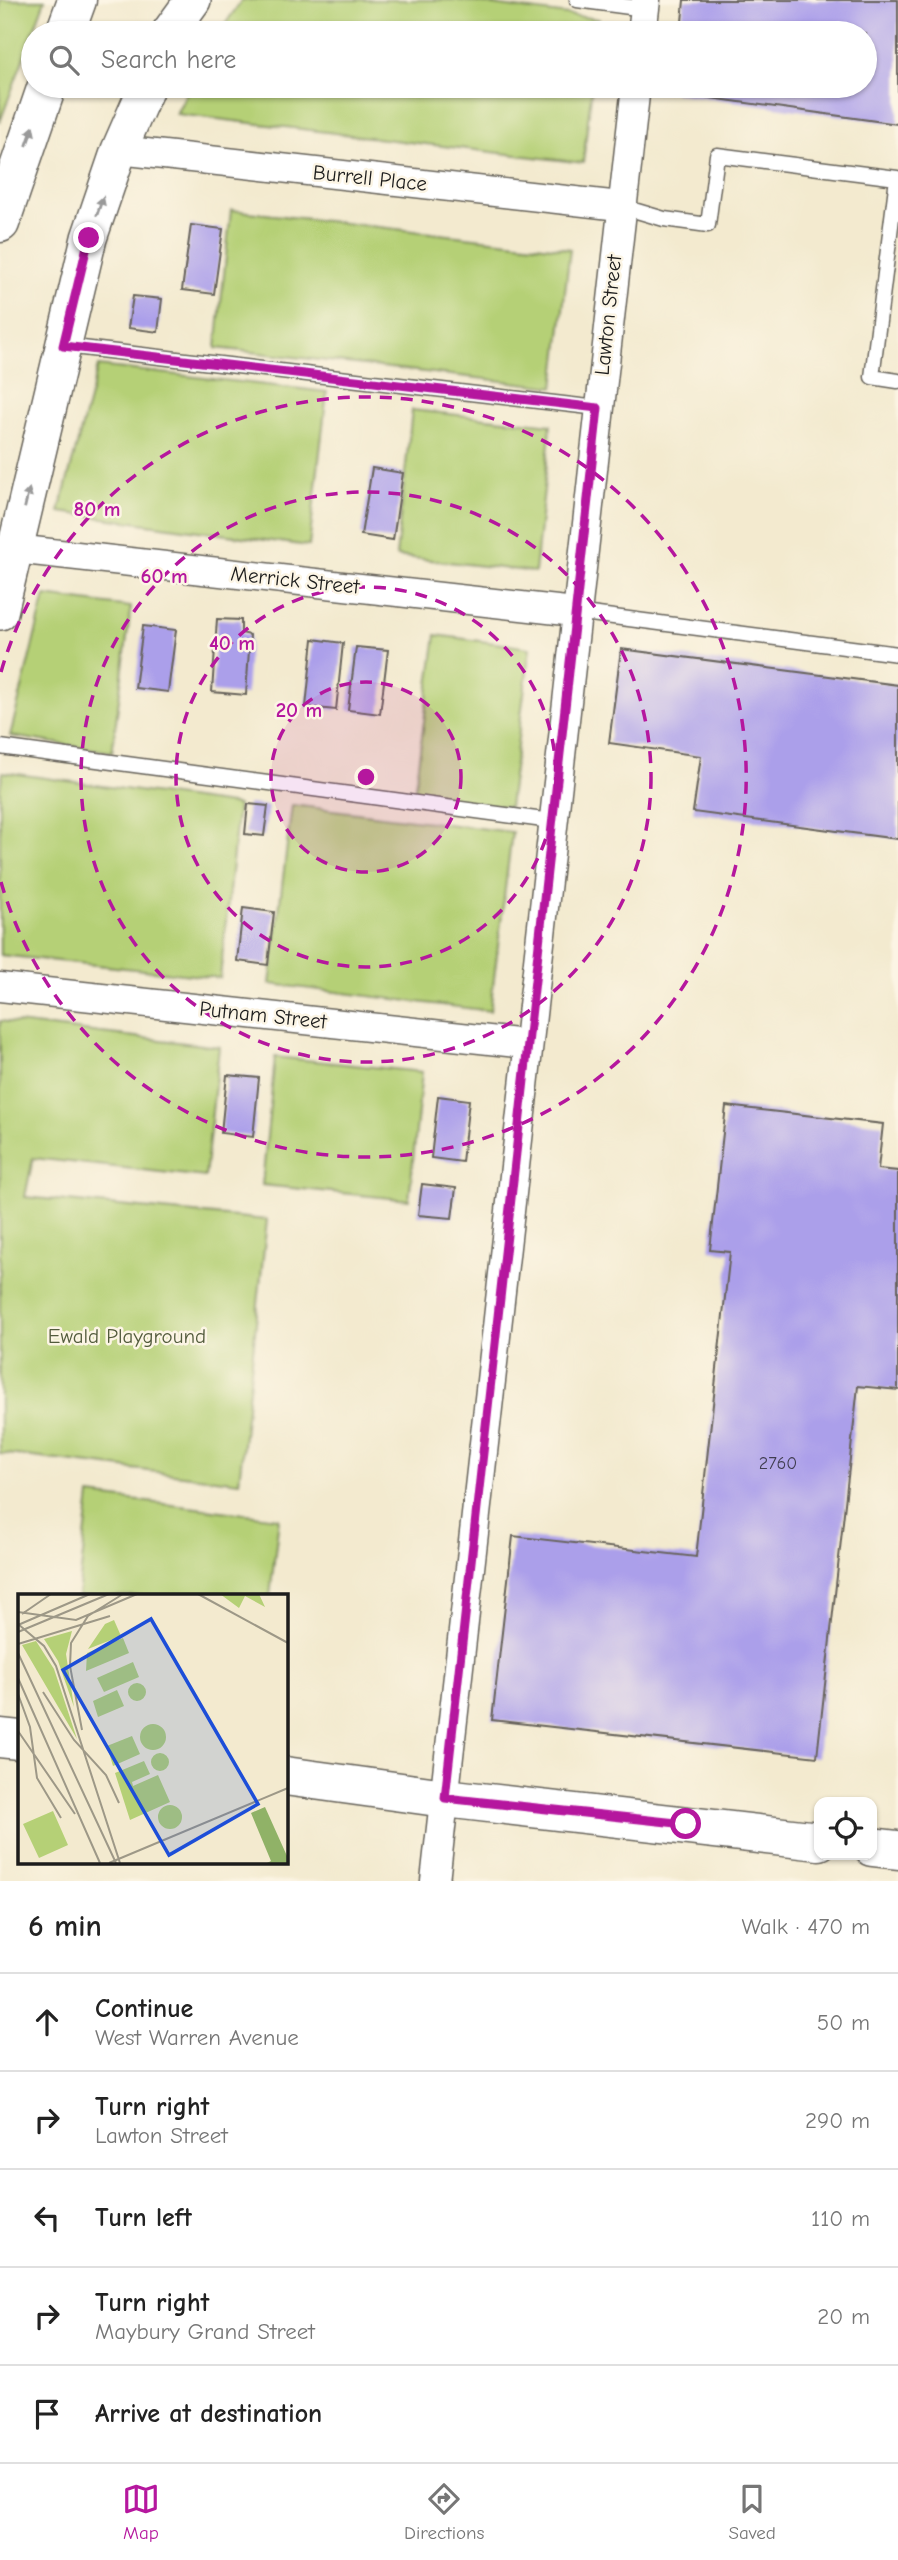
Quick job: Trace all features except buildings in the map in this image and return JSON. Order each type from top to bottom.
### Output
[{"type":"main road","points":[[69,21],[77,0]]},
{"type":"main road","points":[[0,223],[43,98]]},
{"type":"main road","points":[[0,1738],[18,1740]]},
{"type":"main road","points":[[287,1776],[445,1798],[814,1840]]},
{"type":"main road","points":[[877,1848],[898,1850]]},
{"type":"street","points":[[178,21],[193,0]]},
{"type":"street","points":[[0,612],[89,238],[119,150],[142,98]]},
{"type":"street","name":"Lawton Street","points":[[435,1881],[526,1044],[634,98]]},
{"type":"street","name":"Burrell Place","points":[[119,150],[620,206]]},
{"type":"street","name":"Merrick Street","points":[[15,549],[575,612]]},
{"type":"street","name":"Putnam Street","points":[[0,987],[526,1044]]},
{"type":"lane","points":[[577,0],[645,14]]},
{"type":"lane","points":[[620,206],[664,219],[708,225],[717,155],[897,177],[873,377],[898,381]]},
{"type":"lane","points":[[63,346],[598,408]]},
{"type":"lane","points":[[575,612],[898,654]]},
{"type":"lane","points":[[0,747],[551,821]]},
{"type":"green space","points":[[0,0],[45,0],[37,21],[21,21],[21,65],[0,122]]},
{"type":"green space","points":[[242,0],[456,0],[599,19],[599,21],[227,21]]},
{"type":"green space","points":[[184,98],[591,98],[583,163],[176,114]]},
{"type":"green space","points":[[231,210],[570,249],[554,387],[216,348]]},
{"type":"green space","points":[[98,366],[327,392],[309,546],[59,512]]},
{"type":"green space","points":[[412,410],[551,425],[535,572],[396,556]]},
{"type":"green space","points":[[45,596],[131,607],[112,752],[10,736]]},
{"type":"green space","points":[[436,635],[530,648],[509,807],[414,794]]},
{"type":"green space","points":[[3,772],[238,805],[220,978],[0,955],[0,788]]},
{"type":"green space","points":[[292,805],[512,832],[490,1011],[270,984]]},
{"type":"green space","name":"Ewald Playground","points":[[0,1021],[219,1047],[205,1177],[33,1158],[25,1197],[267,1220],[239,1482],[0,1453]]},
{"type":"green space","points":[[275,1057],[422,1072],[409,1200],[262,1185]]},
{"type":"green space","points":[[90,1495],[279,1518],[270,1594],[78,1594]]},
{"type":"route","points":[[89,238],[63,346],[598,408],[445,1798],[686,1824]]}]
